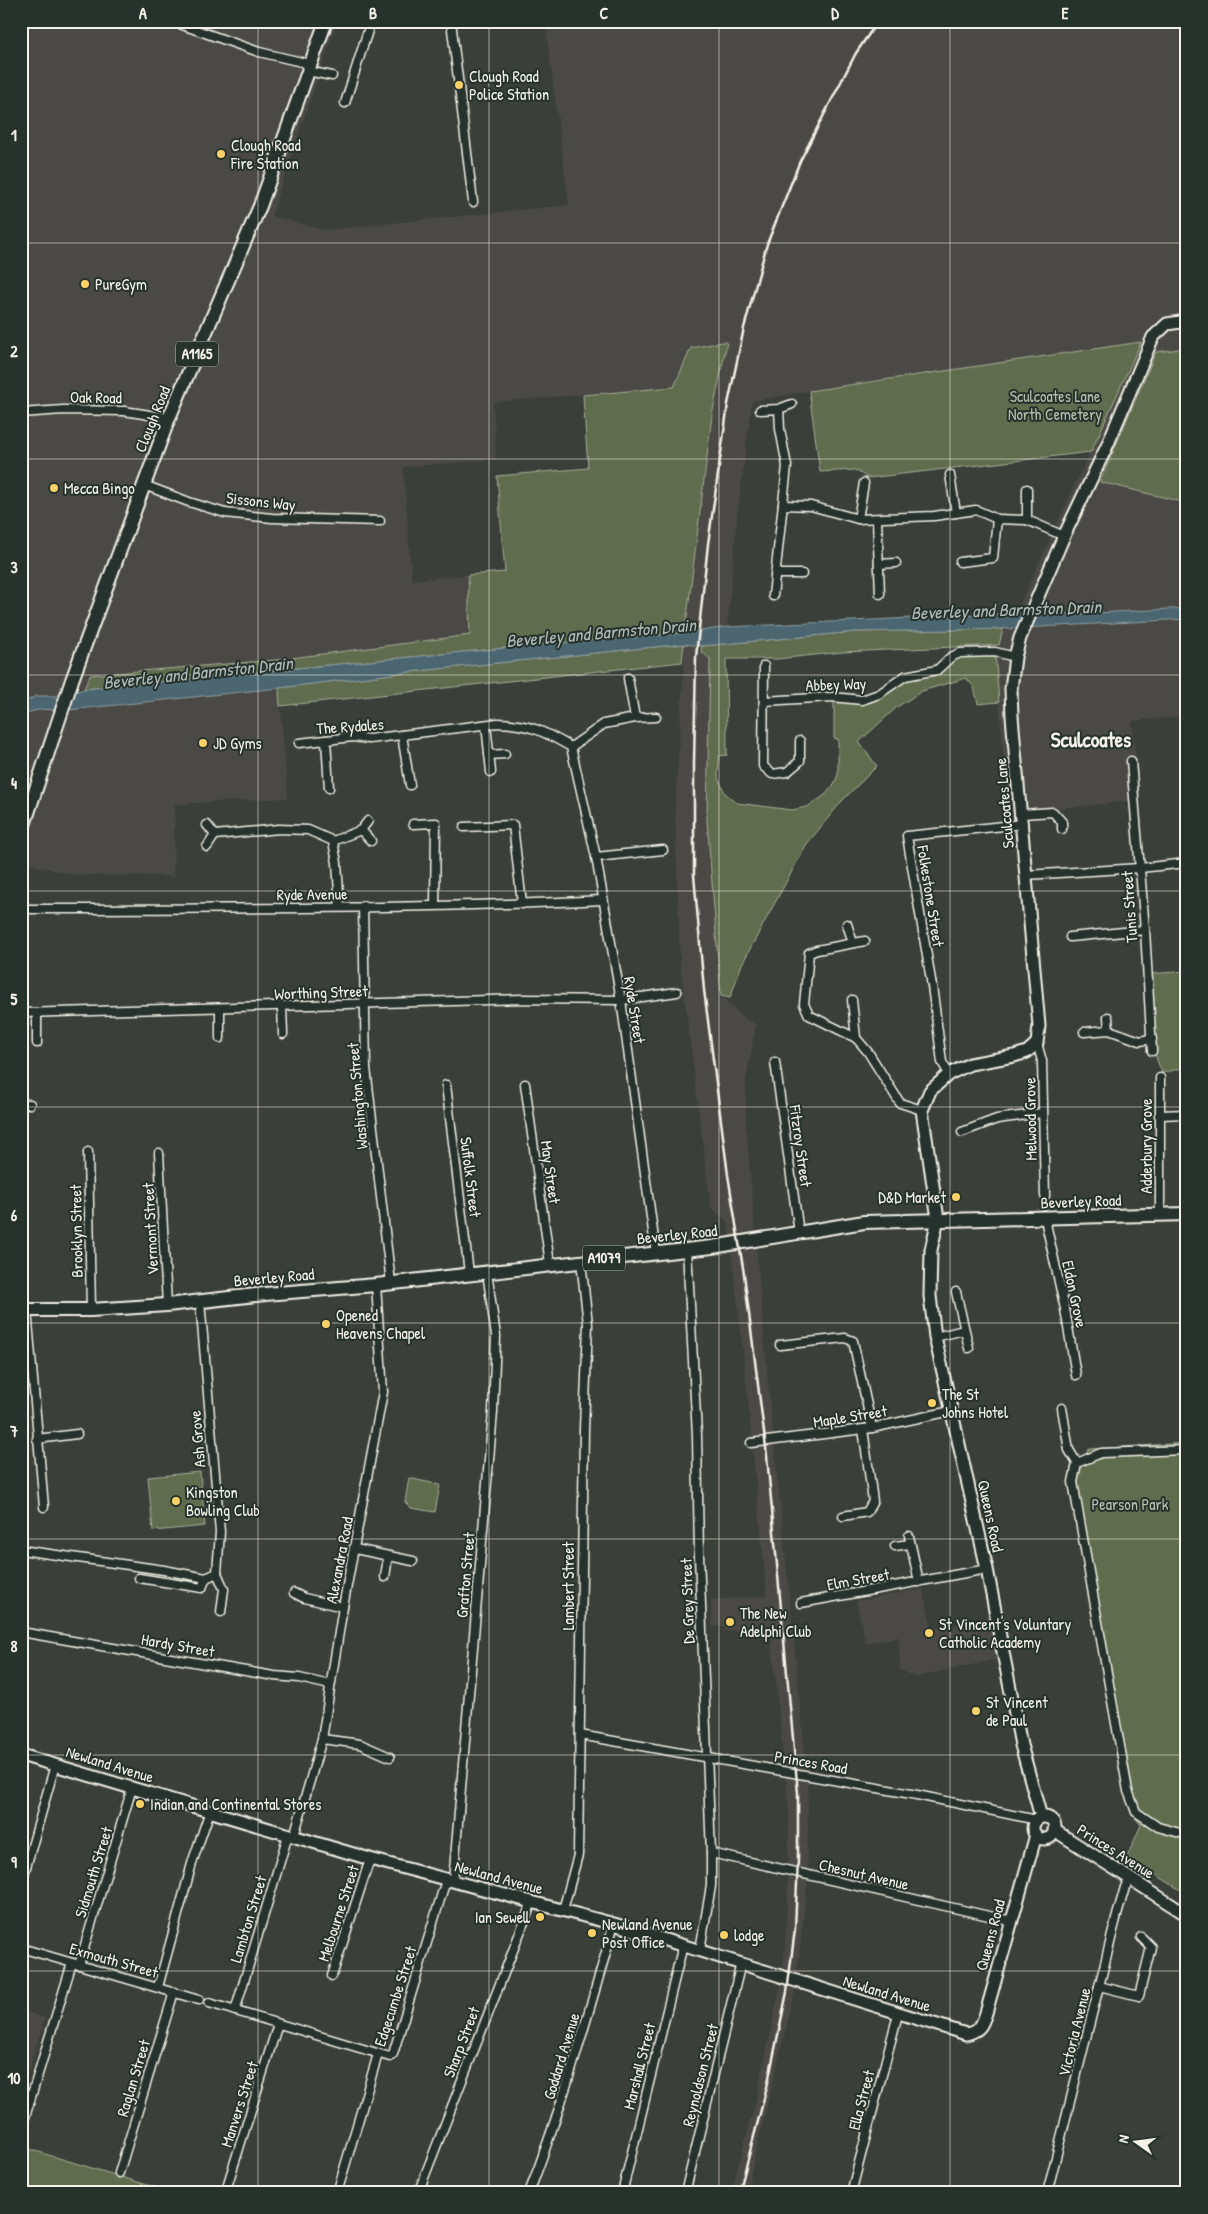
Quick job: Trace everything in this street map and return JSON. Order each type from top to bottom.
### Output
[{"type":"main road","name":"Clough Road","points":[[21,834],[70,688],[144,485],[170,418],[260,206],[326,21]]},
{"type":"main road","name":"Beverley Road","points":[[24,1310],[91,1310],[376,1285],[687,1249],[864,1222],[1187,1214]]},
{"type":"street","points":[[171,21],[332,76]]},
{"type":"street","points":[[345,103],[371,21]]},
{"type":"street","points":[[451,21],[473,202]]},
{"type":"street","name":"Sculcoates Lane","points":[[1037,1043],[1039,1026],[1012,716],[1011,689],[1015,657],[1034,603],[1107,446],[1153,337],[1167,324],[1187,321]]},
{"type":"street","points":[[760,410],[779,409],[792,404]]},
{"type":"street","points":[[773,596],[788,466],[780,429],[779,409]]},
{"type":"street","name":"Oak Road","points":[[21,413],[63,410],[124,410],[170,418]]},
{"type":"street","points":[[950,475],[956,513]]},
{"type":"street","points":[[858,519],[864,483]]},
{"type":"street","name":"Sissons Way","points":[[144,485],[225,513],[272,518],[380,521]]},
{"type":"street","points":[[1027,489],[1027,520]]},
{"type":"street","points":[[783,504],[811,506],[858,519],[877,520],[892,516],[934,516],[976,510],[997,519],[1027,520],[1064,536]]},
{"type":"street","points":[[960,562],[993,558],[997,519]]},
{"type":"street","points":[[877,520],[880,594]]},
{"type":"street","points":[[879,564],[896,563]]},
{"type":"street","points":[[775,574],[802,574]]},
{"type":"street","name":"Abbey Way","points":[[764,701],[832,698],[862,700],[879,694],[905,676],[937,670],[951,657],[960,653],[995,652],[1015,657]]},
{"type":"street","points":[[764,666],[763,766],[772,774],[787,772],[800,761],[800,740]]},
{"type":"street","points":[[628,678],[635,718]]},
{"type":"street","points":[[571,746],[604,724],[635,718],[656,717]]},
{"type":"street","name":"The Rydales","points":[[299,744],[353,737],[369,739],[486,725],[514,724],[541,729],[571,746]]},
{"type":"street","points":[[486,725],[491,772]]},
{"type":"street","name":"The Rydales","points":[[402,735],[410,785]]},
{"type":"street","points":[[326,740],[329,788]]},
{"type":"street","name":"Ryde Street","points":[[571,746],[596,857],[621,1000],[656,1253]]},
{"type":"street","points":[[489,755],[504,754]]},
{"type":"street","name":"Tunis Street","points":[[1131,761],[1145,930],[1152,1051]]},
{"type":"street","points":[[1022,819],[1053,812],[1062,822],[1062,829]]},
{"type":"street","name":"Folkestone Street","points":[[949,1074],[942,1062],[932,986],[907,836],[1022,819]]},
{"type":"street","points":[[215,835],[279,829],[308,830],[333,841],[361,830],[368,820]]},
{"type":"street","points":[[413,824],[436,823],[435,905]]},
{"type":"street","points":[[207,825],[215,835]]},
{"type":"street","points":[[464,827],[513,825],[522,904]]},
{"type":"street","points":[[361,830],[371,841]]},
{"type":"street","points":[[208,847],[215,835]]},
{"type":"street","points":[[333,841],[337,863],[340,908]]},
{"type":"street","points":[[596,857],[663,850]]},
{"type":"street","points":[[1026,875],[1187,863]]},
{"type":"street","name":"Ryde Avenue","points":[[21,909],[340,908],[522,904],[602,900]]},
{"type":"street","name":"Washington Street","points":[[363,906],[366,1068],[392,1282]]},
{"type":"street","points":[[847,924],[853,943]]},
{"type":"street","points":[[1070,937],[1145,930]]},
{"type":"street","points":[[865,941],[809,953],[804,1004],[809,1014],[856,1038],[868,1052],[900,1103],[922,1110]]},
{"type":"street","name":"Worthing Street","points":[[21,1013],[513,999],[621,1000],[677,992]]},
{"type":"street","points":[[852,1000],[856,1038]]},
{"type":"street","points":[[282,1006],[283,1034]]},
{"type":"street","points":[[220,1008],[220,1038]]},
{"type":"street","points":[[37,1012],[37,1043]]},
{"type":"street","points":[[1108,1017],[1109,1030]]},
{"type":"street","points":[[1084,1032],[1109,1030],[1140,1041],[1152,1039]]},
{"type":"street","points":[[938,1219],[922,1110],[930,1091],[949,1074],[970,1064],[1027,1052],[1037,1043]]},
{"type":"street","name":"Melwood Grove","points":[[1037,1043],[1042,1061],[1045,1196]]},
{"type":"street","name":"Fitzroy Street","points":[[775,1062],[799,1233]]},
{"type":"street","name":"Adderbury Grove","points":[[1160,1078],[1160,1214]]},
{"type":"street","name":"Suffolk Street","points":[[446,1084],[470,1273]]},
{"type":"street","name":"May Street","points":[[524,1084],[550,1264]]},
{"type":"street","points":[[21,1104],[30,1104]]},
{"type":"street","points":[[962,1132],[997,1119],[1042,1113]]},
{"type":"street","points":[[1159,1114],[1187,1114]]},
{"type":"street","name":"Brooklyn Street","points":[[88,1152],[91,1310]]},
{"type":"street","name":"Vermont Street","points":[[159,1153],[168,1304]]},
{"type":"street","name":"Queens Road","points":[[938,1219],[931,1250],[930,1286],[934,1337],[987,1569],[1021,1745],[1039,1819]]},
{"type":"street","name":"Eldon Grove","points":[[1045,1219],[1065,1308],[1076,1375]]},
{"type":"street","name":"De Grey Street","points":[[687,1249],[697,1435],[699,1555],[711,1853],[711,1886],[700,1950]]},
{"type":"street","name":"Lambert Street","points":[[563,1910],[578,1855],[584,1428],[588,1324],[581,1261]]},
{"type":"street","name":"Grafton Street","points":[[450,1881],[493,1412],[496,1336],[487,1272]]},
{"type":"street","name":"Alexandra Road","points":[[291,1835],[322,1740],[330,1685],[383,1392],[376,1285]]},
{"type":"street","points":[[956,1292],[969,1348]]},
{"type":"street","name":"Ash Grove","points":[[200,1301],[220,1532],[217,1573],[224,1589],[221,1612]]},
{"type":"street","points":[[24,1310],[44,1507]]},
{"type":"street","points":[[934,1337],[964,1330]]},
{"type":"street","points":[[780,1345],[845,1338],[852,1341],[872,1428]]},
{"type":"street","points":[[1062,1408],[1069,1450],[1077,1463],[1073,1482],[1078,1516],[1128,1790],[1136,1812],[1158,1827],[1187,1835]]},
{"type":"street","name":"Maple Street","points":[[751,1443],[863,1430],[951,1411]]},
{"type":"street","points":[[843,1516],[866,1512],[873,1501],[863,1430]]},
{"type":"street","points":[[37,1439],[78,1434]]},
{"type":"street","points":[[1077,1463],[1101,1453],[1187,1450]]},
{"type":"street","points":[[894,1546],[910,1540],[919,1582]]},
{"type":"street","points":[[21,1550],[206,1578],[217,1573]]},
{"type":"street","points":[[355,1550],[413,1561]]},
{"type":"street","points":[[385,1577],[388,1557]]},
{"type":"street","name":"Elm Street","points":[[801,1603],[987,1569]]},
{"type":"street","points":[[139,1578],[202,1588],[206,1578]]},
{"type":"street","points":[[294,1593],[304,1598],[344,1607]]},
{"type":"street","name":"Hardy Street","points":[[21,1632],[274,1676],[299,1678],[330,1685]]},
{"type":"street","name":"Princes Road","points":[[580,1735],[879,1788],[1039,1819]]},
{"type":"street","points":[[322,1740],[360,1744],[390,1757]]},
{"type":"street","name":"Newland Avenue","points":[[21,1755],[370,1859],[614,1924],[966,2034]]},
{"type":"street","points":[[23,1878],[55,1765]]},
{"type":"street","name":"Sidmouth Street","points":[[21,2130],[132,1788]]},
{"type":"street","points":[[158,1988],[193,1860],[210,1811]]},
{"type":"street","points":[[1039,1819],[1050,1819],[1054,1824],[1054,1830],[1048,1838],[1040,1838],[1036,1835],[1033,1826],[1039,1819]]},
{"type":"street","name":"Princes Avenue","points":[[1054,1830],[1187,1915]]},
{"type":"street","name":"Lambton Street","points":[[235,2011],[291,1835]]},
{"type":"street","name":"Queens Road","points":[[966,2034],[981,2028],[1036,1835]]},
{"type":"street","name":"Chesnut Avenue","points":[[711,1853],[1011,1921]]},
{"type":"street","name":"Melbourne Street","points":[[332,1976],[370,1859]]},
{"type":"street","name":"Victoria Avenue","points":[[1047,2193],[1125,1887],[1131,1879]]},
{"type":"street","name":"Edgecumbe Street","points":[[337,2193],[378,2054],[390,2057],[393,2054],[450,1881]]},
{"type":"street","name":"Sharp Street","points":[[418,2193],[498,1984],[532,1902]]},
{"type":"street","name":"Goddard Avenue","points":[[529,2193],[574,2067],[614,1924]]},
{"type":"street","points":[[1099,1986],[1139,1996],[1151,1947],[1141,1937]]},
{"type":"street","name":"Marshall Street","points":[[622,2193],[683,1945]]},
{"type":"street","name":"Exmouth Street","points":[[21,1948],[199,2000]]},
{"type":"street","name":"Reynoldson Street","points":[[685,2193],[741,1964]]},
{"type":"street","name":"Raglan Street","points":[[119,2173],[174,1992]]},
{"type":"street","points":[[209,2003],[378,2054]]},
{"type":"street","name":"Ella Street","points":[[851,2193],[898,2014]]},
{"type":"street","name":"Manvers Street","points":[[225,2193],[278,2024]]},
{"type":"shaded area","points":[[21,21],[337,21],[271,216],[324,230],[569,205],[545,21],[1187,21],[1187,608],[1079,614],[1016,613],[1140,342],[752,401],[737,518],[727,627],[703,629],[701,651],[710,659],[707,820],[721,996],[739,1014],[756,1025],[746,1081],[746,1125],[767,1372],[808,1783],[807,1885],[795,1991],[746,2193],[731,2193],[756,2100],[781,1982],[785,1947],[788,1883],[789,1810],[770,1627],[725,1631],[725,1626],[712,1627],[711,1600],[767,1596],[743,1350],[728,1222],[711,1208],[680,961],[675,807],[687,616],[712,415],[727,342],[691,348],[674,387],[493,402],[496,459],[403,467],[412,580],[468,575],[470,635],[276,660],[90,675],[84,689],[69,682],[59,711],[279,688],[288,798],[175,804],[173,876],[74,875],[21,862]]},
{"type":"shaded area","points":[[1187,619],[1187,716],[1132,721],[1140,800],[1008,814],[996,662],[1003,629]]},
{"type":"shaded area","name":"St Vincent's Voluntary Catholic Academy","points":[[923,1589],[932,1629],[991,1619],[999,1659],[915,1677],[900,1670],[899,1637],[866,1643],[856,1601]]},
{"type":"shaded area","points":[[21,2010],[45,2018],[21,2096]]},
{"type":"green space","points":[[727,342],[712,415],[685,633],[460,652],[84,689],[90,675],[276,660],[470,635],[468,575],[505,572],[497,476],[588,468],[583,395],[674,387],[691,348]]},
{"type":"green space","name":"Sculcoates Lane North Cemetery","points":[[1141,342],[1091,452],[868,478],[855,470],[820,472],[809,391]]},
{"type":"green space","points":[[1187,348],[1187,503],[1100,482],[1156,352]]},
{"type":"green space","points":[[1003,629],[999,645],[843,652],[777,659],[726,659],[727,755],[719,756],[718,778],[725,793],[737,803],[792,810],[807,807],[824,796],[833,786],[838,775],[838,739],[834,738],[834,701],[872,701],[897,682],[949,660],[980,653],[995,652],[999,702],[978,704],[974,687],[966,678],[922,691],[897,707],[859,742],[877,766],[842,801],[806,845],[742,964],[730,998],[721,996],[707,820],[710,659],[701,651],[702,646],[855,632]]},
{"type":"green space","points":[[684,644],[682,662],[280,706],[279,688],[409,672]]},
{"type":"green space","points":[[1187,971],[1187,1067],[1162,1073],[1154,1052],[1149,974]]},
{"type":"green space","name":"Pearson Park","points":[[1187,1443],[1187,1894],[1127,1857],[1141,1825],[1133,1815],[1071,1491],[1079,1465],[1089,1449]]},
{"type":"green space","name":"Kingston Bowling Club","points":[[200,1472],[205,1526],[153,1531],[148,1477]]},
{"type":"green space","points":[[409,1478],[440,1485],[435,1512],[411,1508],[405,1502]]},
{"type":"green space","points":[[21,2146],[39,2152],[174,2193],[21,2193]]},
{"type":"water","points":[[1187,608],[1187,619],[1003,629],[855,632],[702,646],[684,644],[59,711],[40,710],[21,716],[21,704],[36,696],[58,696],[84,689],[460,652],[685,633],[727,627],[1016,613],[1079,614]]},
{"type":"railway","points":[[739,2193],[767,2087],[787,1992],[795,1929],[798,1793],[767,1456],[744,1274],[728,1175],[704,990],[694,875],[696,657],[708,544],[728,404],[744,328],[767,244],[800,161],[856,53],[878,21]]},
{"type":"place","name":"Clough Road Police Station","points":[[459,85]]},
{"type":"place","name":"Clough Road Fire Station","points":[[221,154]]},
{"type":"place","name":"PureGym","points":[[85,284]]},
{"type":"place","name":"Mecca Bingo","points":[[54,488]]},
{"type":"place","name":"JD Gyms","points":[[203,743]]},
{"type":"place","name":"D&D Market","points":[[956,1197]]},
{"type":"place","name":"Opened Heavens Chapel","points":[[326,1324]]},
{"type":"place","name":"The St Johns Hotel","points":[[932,1403]]},
{"type":"place","name":"Kingston Bowling Club","points":[[176,1501]]},
{"type":"place","name":"The New Adelphi Club","points":[[730,1622]]},
{"type":"place","name":"St Vincent's Voluntary Catholic Academy","points":[[929,1633]]},
{"type":"place","name":"St Vincent de Paul","points":[[976,1711]]},
{"type":"place","name":"Indian and Continental Stores","points":[[140,1804]]},
{"type":"place","name":"Ian Sewell","points":[[540,1917]]},
{"type":"place","name":"Newland Avenue Post Office","points":[[592,1933]]},
{"type":"place","name":"lodge","points":[[724,1935]]},
{"type":"district","name":"Sculcoates","points":[[1091,740]]},
{"type":"water label","name":"Beverley and Barmston Drain","points":[[1006,610]]},
{"type":"water label","name":"Beverley and Barmston Drain","points":[[601,633]]},
{"type":"water label","name":"Beverley and Barmston Drain","points":[[198,673]]}]
